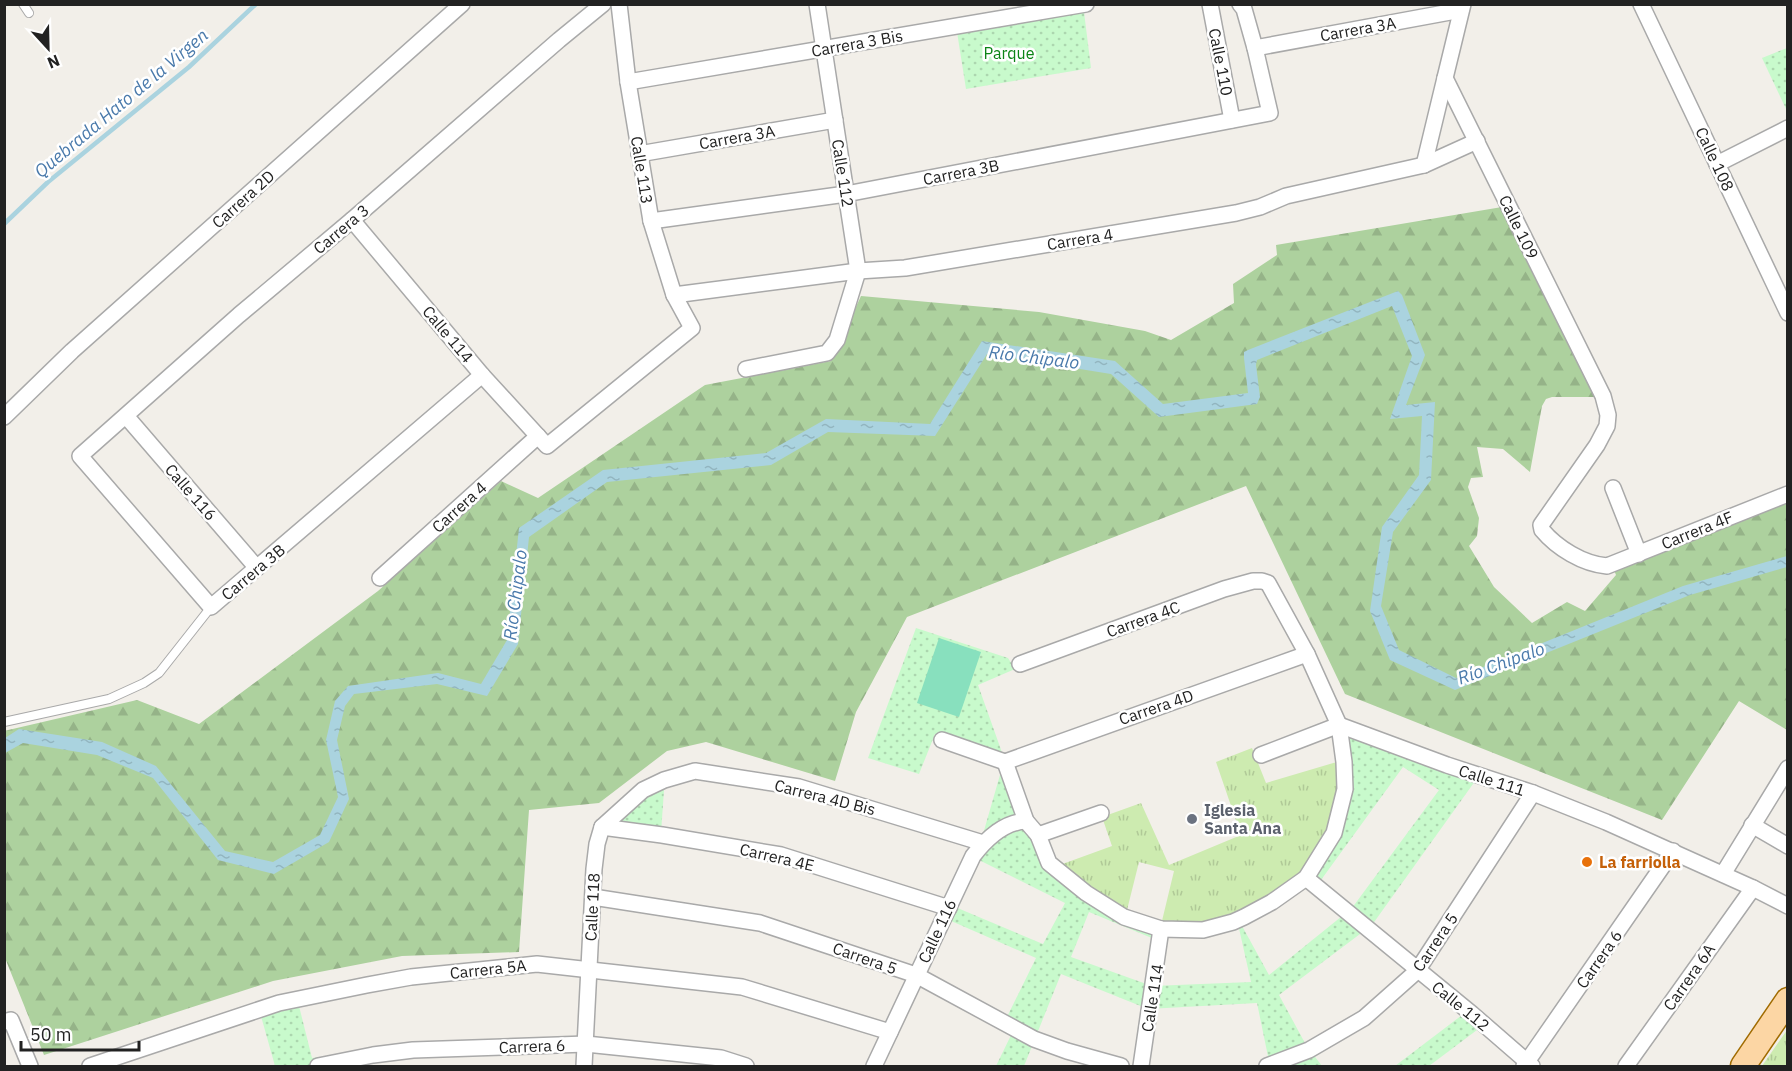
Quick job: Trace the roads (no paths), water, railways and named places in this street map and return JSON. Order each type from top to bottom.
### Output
[{"type":"main road","points":[[1743,1066],[1788,1000]]},
{"type":"street","name":"Carrera 2D","points":[[4,417],[72,351],[462,4]]},
{"type":"street","name":"Carrera 3","points":[[210,607],[80,456],[239,315],[603,4]]},
{"type":"street","name":"Calle 113","points":[[619,4],[628,82],[651,221],[674,296],[692,328]]},
{"type":"street","name":"Calle 112","points":[[746,369],[827,353],[831,350],[837,340],[858,271],[817,4]]},
{"type":"street","name":"Carrera 3 Bis","points":[[628,82],[1086,4]]},
{"type":"street","name":"Calle 110","points":[[1209,4],[1233,120]]},
{"type":"street","name":"Calle 110","points":[[1240,4],[1244,9],[1255,48],[1270,114]]},
{"type":"street","name":"Calle 108","points":[[1641,4],[1788,313]]},
{"type":"street","name":"Carrera 3A","points":[[1255,48],[1462,8]]},
{"type":"street","points":[[1424,165],[1445,86],[1462,8]]},
{"type":"street","name":"Calle 109","points":[[1445,86],[1477,141],[1603,396],[1608,415],[1607,426],[1597,446],[1541,528],[1558,545],[1594,565],[1607,566]]},
{"type":"street","name":"Carrera 3B","points":[[651,221],[846,194],[1270,114]]},
{"type":"street","name":"Carrera 3A","points":[[639,154],[835,120]]},
{"type":"street","points":[[1718,164],[1788,128]]},
{"type":"street","name":"Carrera 4","points":[[674,296],[858,271],[905,268],[1236,213],[1260,207],[1287,196],[1424,165],[1477,141]]},
{"type":"street","name":"Calle 114","points":[[352,220],[482,375],[543,441]]},
{"type":"street","name":"Carrera 4","points":[[380,578],[543,441],[692,328]]},
{"type":"street","name":"Carrera 3B","points":[[210,607],[482,375]]},
{"type":"street","name":"Calle 116","points":[[126,416],[257,568]]},
{"type":"street","points":[[1613,488],[1639,554]]},
{"type":"street","name":"Carrera 4F","points":[[1607,566],[1788,494]]},
{"type":"street","name":"Carrera 4C","points":[[1020,664],[1224,589],[1253,581],[1268,583],[1307,654]]},
{"type":"street","points":[[942,740],[1005,762],[1026,821],[1038,835],[1049,863],[1086,893],[1124,917],[1161,929],[1203,930],[1233,922],[1272,902],[1306,879],[1334,833],[1344,789],[1344,762],[1339,725],[1307,654]]},
{"type":"street","name":"Carrera 4D","points":[[1005,762],[1307,654]]},
{"type":"street","points":[[1261,754],[1339,725]]},
{"type":"street","name":"Calle 111","points":[[1339,725],[1447,765],[1533,793],[1606,822],[1724,874],[1788,906]]},
{"type":"street","points":[[1724,874],[1788,768]]},
{"type":"street","name":"Carrera 4D Bis","points":[[602,828],[643,790],[663,780],[695,771],[799,787],[983,843]]},
{"type":"street","name":"Carrera 5","points":[[1267,1066],[1309,1050],[1364,1018],[1418,970],[1533,793]]},
{"type":"street","points":[[1038,835],[1101,813]]},
{"type":"street","name":"Calle 116","points":[[874,1066],[973,856],[994,834],[1016,821],[1026,821]]},
{"type":"street","points":[[1752,825],[1788,846]]},
{"type":"street","name":"Calle 118","points":[[584,1066],[594,869],[597,844],[602,828]]},
{"type":"street","name":"Carrera 4E","points":[[602,828],[662,835],[781,855],[948,908]]},
{"type":"street","name":"Carrera 6","points":[[1528,1065],[1673,851]]},
{"type":"street","name":"Calle 112","points":[[1306,879],[1472,1014],[1528,1065]]},
{"type":"street","name":"Carrera 6A","points":[[1626,1066],[1753,888]]},
{"type":"street","name":"Carrera 5","points":[[593,897],[760,923],[916,975],[1034,1039],[1121,1066]]},
{"type":"street","name":"Calle 114","points":[[1141,1066],[1161,929]]},
{"type":"street","name":"Carrera 5A","points":[[90,1066],[279,1003],[411,977],[537,964],[742,987],[890,1032]]},
{"type":"street","points":[[8,1021],[30,1066]]},
{"type":"street","name":"Carrera 6","points":[[318,1066],[412,1050],[586,1044],[721,1058],[746,1066]]},
{"type":"lane","points":[[23,4],[29,13]]},
{"type":"lane","name":"Carrera 3B","points":[[4,722],[109,699],[144,684],[159,674],[210,607]]},
{"type":"water","name":"Río Chipalo","points":[[1398,291],[1402,295],[1425,355],[1406,405],[1435,402],[1431,480],[1393,532],[1381,606],[1399,650],[1456,678],[1683,586],[1787,556],[1787,567],[1690,595],[1455,690],[1390,660],[1370,611],[1382,527],[1419,475],[1422,416],[1390,419],[1412,356],[1392,306],[1257,360],[1260,397],[1257,404],[1159,417],[1111,374],[987,354],[935,436],[828,432],[771,465],[607,482],[529,537],[518,644],[487,696],[437,684],[354,694],[345,706],[337,740],[349,799],[329,842],[274,874],[218,860],[153,778],[97,755],[23,743],[5,753],[5,738],[19,729],[102,742],[156,766],[225,851],[273,862],[320,835],[338,797],[326,740],[335,701],[348,686],[438,673],[481,684],[507,640],[519,528],[603,470],[766,453],[826,419],[930,424],[982,341],[1115,361],[1163,404],[1248,393],[1244,352]]},
{"type":"waterway","name":"Quebrada Hato de la Virgen","points":[[4,224],[48,182],[189,67],[256,4]]},
{"type":"place","name":"Iglesia Santa Ana","points":[[1192,819]]},
{"type":"place","name":"La farriolla","points":[[1587,862]]},
{"type":"park label","name":"Parque","points":[[1009,53]]}]
